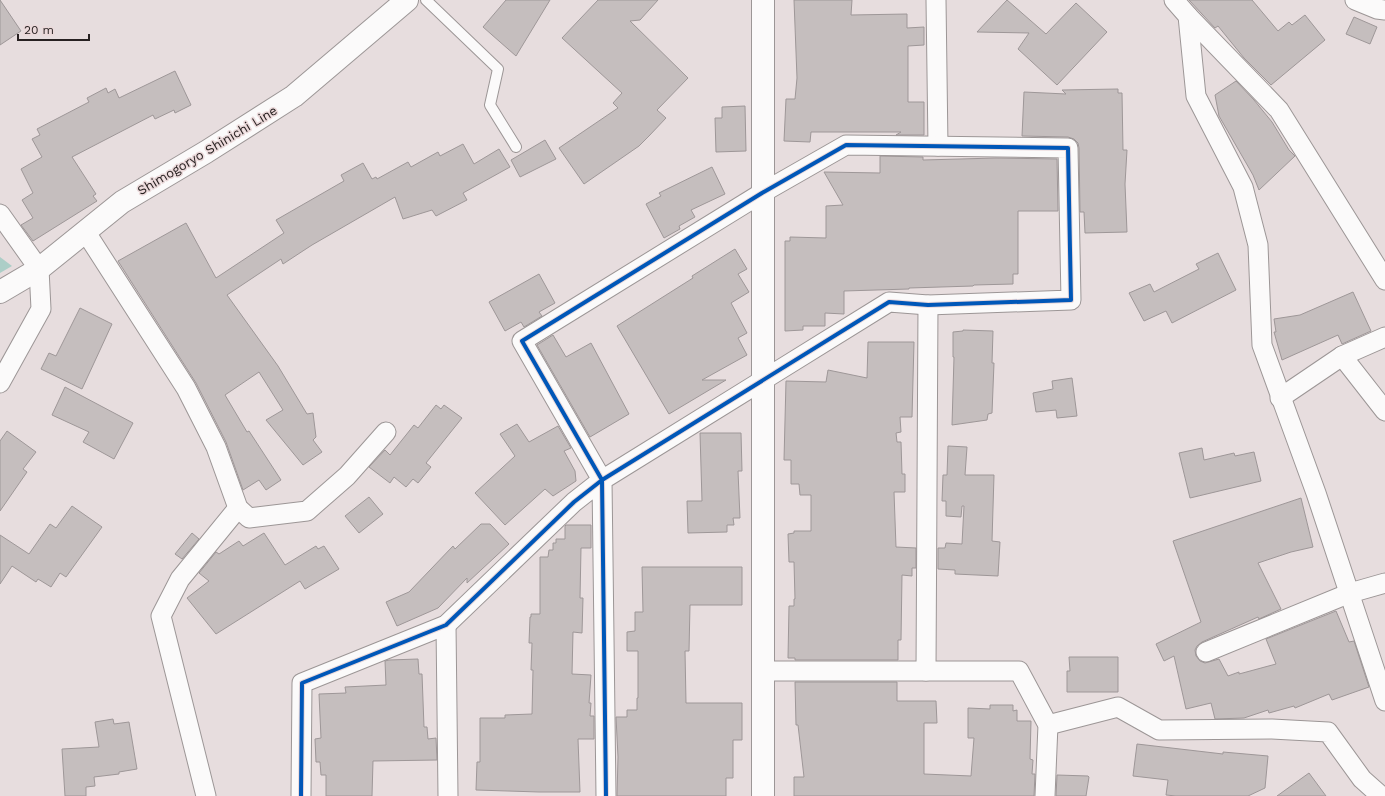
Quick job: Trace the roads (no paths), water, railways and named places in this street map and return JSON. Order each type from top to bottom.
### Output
[{"type":"street","name":"Shimogoryo Shinichi Line","points":[[0,292],[39,269],[122,202],[206,152],[294,96],[407,0]]},
{"type":"street","points":[[763,0],[763,796]]},
{"type":"street","points":[[936,0],[938,146]]},
{"type":"street","points":[[1174,0],[1279,110],[1385,280]]},
{"type":"street","points":[[1355,0],[1376,9],[1385,10]]},
{"type":"street","points":[[1188,16],[1196,96],[1243,187],[1258,245],[1262,345],[1280,398],[1316,493],[1385,701]]},
{"type":"street","points":[[301,796],[302,683],[446,625],[574,502],[602,480],[889,302],[928,305],[1071,300],[1068,148],[846,145],[762,193],[522,341],[602,480],[606,796]]},
{"type":"street","points":[[0,214],[39,269],[41,309],[0,383]]},
{"type":"street","points":[[85,231],[186,388],[216,447],[238,508],[249,518],[307,511],[347,476],[386,432]]},
{"type":"street","points":[[926,671],[928,305]]},
{"type":"street","points":[[1280,398],[1342,356],[1385,337]]},
{"type":"street","points":[[1342,356],[1385,411]]},
{"type":"street","points":[[206,796],[161,616],[180,579],[238,508]]},
{"type":"street","points":[[1206,652],[1350,593],[1385,583]]},
{"type":"street","points":[[446,625],[448,796]]},
{"type":"street","points":[[763,672],[1019,671],[1048,725],[1045,796]]},
{"type":"street","points":[[1048,725],[1118,707],[1159,730],[1272,728],[1328,732],[1362,779],[1381,796]]},
{"type":"lane","points":[[426,0],[498,69],[490,105],[516,147]]}]
